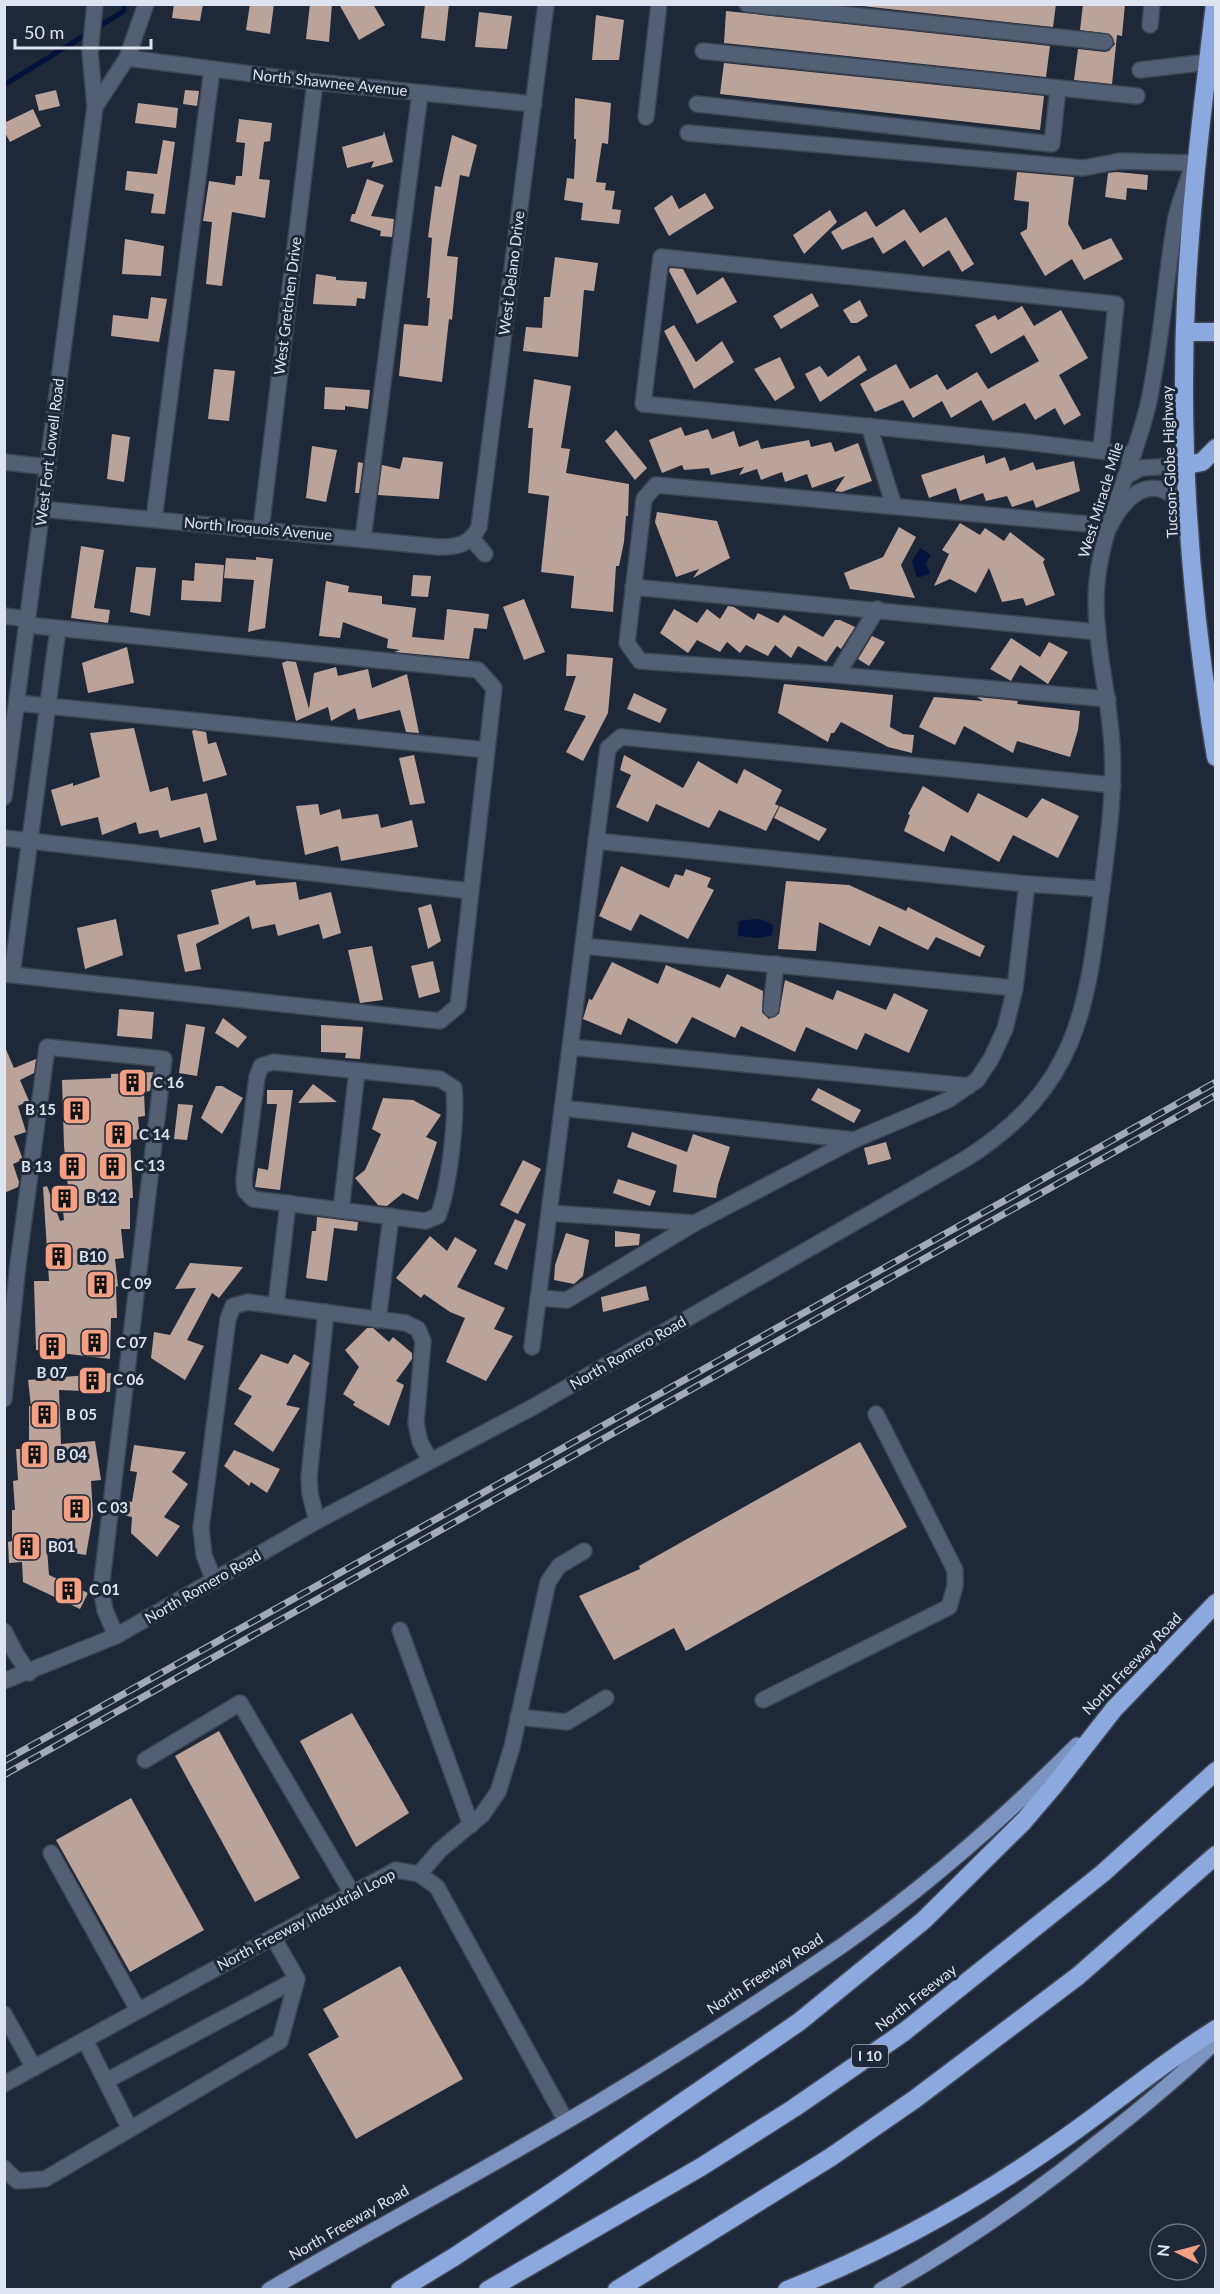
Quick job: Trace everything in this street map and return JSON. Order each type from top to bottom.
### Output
[{"type":"highway","name":"West Miracle Mile","points":[[1195,164],[1212,62],[1215,4]]},
{"type":"highway","name":"Tucson-Globe Highway","points":[[1195,164],[1185,332],[1187,465],[1200,645],[1215,757]]},
{"type":"highway","points":[[1185,332],[1215,332]]},
{"type":"highway","points":[[1187,465],[1202,462],[1215,448]]},
{"type":"highway","name":"North Freeway Road","points":[[1114,1709],[1215,1603]]},
{"type":"highway","points":[[400,2289],[454,2257],[666,2114],[799,2022],[844,1987],[924,1920],[998,1848],[1053,1787],[1114,1709]]},
{"type":"highway","name":"North Freeway","points":[[488,2289],[700,2168],[794,2108],[904,2032],[1102,1873],[1215,1771]]},
{"type":"highway","points":[[617,2289],[831,2157],[915,2099],[1078,1976],[1215,1855]]},
{"type":"highway","points":[[787,2289],[909,2234],[989,2187],[1051,2148],[1215,2029]]},
{"type":"main road","name":"North Freeway Road","points":[[269,2289],[566,2121],[819,1962],[889,1910],[1038,1784],[1114,1709]]},
{"type":"main road","points":[[881,2289],[965,2240],[1015,2207],[1150,2101],[1215,2041]]},
{"type":"street","name":"West Fort Lowell Road","points":[[4,797],[94,107],[90,52],[95,4]]},
{"type":"street","name":"West Fort Lowell Road","points":[[94,107],[127,57],[146,4]]},
{"type":"street","name":"West Delano Drive","points":[[472,539],[479,527],[546,4]]},
{"type":"street","points":[[646,117],[659,4]]},
{"type":"street","points":[[747,4],[1105,42]]},
{"type":"street","points":[[1150,25],[1152,4]]},
{"type":"street","points":[[703,51],[1137,96]]},
{"type":"street","name":"North Shawnee Avenue","points":[[127,57],[315,82],[534,104]]},
{"type":"street","points":[[1140,70],[1212,62]]},
{"type":"street","points":[[154,519],[212,69]]},
{"type":"street","name":"West Gretchen Drive","points":[[261,529],[315,82]]},
{"type":"street","points":[[697,104],[1052,144],[1058,88]]},
{"type":"street","points":[[363,539],[420,93]]},
{"type":"street","points":[[688,133],[1083,168],[1120,161],[1195,164]]},
{"type":"street","name":"West Miracle Mile","points":[[1102,889],[1113,785],[1108,699],[1098,632],[1096,598],[1098,574],[1102,549],[1145,417],[1153,379],[1176,218],[1195,164]]},
{"type":"street","points":[[1101,450],[1116,304],[661,257],[644,404],[1133,455]]},
{"type":"street","points":[[869,426],[894,506]]},
{"type":"street","points":[[4,462],[48,467]]},
{"type":"street","points":[[1125,477],[1141,468],[1187,465]]},
{"type":"street","points":[[1108,699],[837,675],[640,661],[627,643],[644,499],[656,485],[1110,525],[1120,508],[1132,496],[1144,490],[1163,490],[1175,496],[1183,506],[1192,549]]},
{"type":"street","name":"North Iroquois Avenue","points":[[42,509],[447,547],[455,547],[472,539]]},
{"type":"street","points":[[472,539],[485,554]]},
{"type":"street","points":[[633,587],[1098,632]]},
{"type":"street","points":[[837,675],[877,609]]},
{"type":"street","points":[[4,616],[58,629],[478,670],[494,688],[458,1006],[440,1021],[8,974],[58,629]]},
{"type":"street","points":[[17,703],[487,750]]},
{"type":"street","points":[[532,1347],[608,748],[621,737],[1113,785]]},
{"type":"street","points":[[4,838],[470,891]]},
{"type":"street","points":[[596,841],[1027,884],[1102,889]]},
{"type":"street","points":[[538,1298],[567,1300],[695,1223],[854,1140],[948,1100],[969,1086],[991,1059],[1005,1029],[1015,988],[1027,884]]},
{"type":"street","name":"North Romero Road","points":[[4,1681],[29,1673],[116,1636],[317,1521],[533,1407],[968,1158],[1001,1134],[1037,1098],[1053,1076],[1076,1031],[1090,978],[1102,889]]},
{"type":"street","points":[[583,946],[1015,988]]},
{"type":"street","points":[[771,1009],[776,964]]},
{"type":"street","points":[[4,1400],[18,1263],[47,1047],[164,1059],[101,1589],[105,1610],[116,1636]]},
{"type":"street","points":[[570,1047],[969,1086]]},
{"type":"street","points":[[273,1062],[357,1071],[440,1079],[454,1089],[455,1105],[445,1200],[438,1216],[425,1221],[253,1199],[245,1191],[244,1179],[257,1077],[261,1066],[273,1062]]},
{"type":"street","points":[[341,1210],[357,1071]]},
{"type":"street","points":[[562,1108],[854,1140]]},
{"type":"street","points":[[276,1305],[288,1203]]},
{"type":"street","points":[[549,1213],[695,1223]]},
{"type":"street","points":[[378,1320],[391,1216]]},
{"type":"street","points":[[213,1581],[204,1555],[201,1528],[228,1319],[233,1306],[248,1302],[276,1305],[406,1323],[418,1329],[423,1341],[416,1423],[420,1442],[430,1460]]},
{"type":"street","points":[[317,1521],[310,1494],[309,1477],[326,1312]]},
{"type":"street","points":[[763,1700],[949,1607],[955,1570],[876,1414]]},
{"type":"street","points":[[419,1874],[440,1850],[482,1815],[498,1792],[518,1717],[548,1582],[559,1566],[584,1551]]},
{"type":"street","points":[[400,1630],[471,1825]]},
{"type":"street","points":[[4,1631],[29,1673]]},
{"type":"street","points":[[518,1717],[567,1722],[606,1698]]},
{"type":"street","points":[[146,1760],[240,1703],[352,1893]]},
{"type":"street","points":[[51,1853],[138,2010]]},
{"type":"street","name":"North Freeway Indsutrial Loop","points":[[4,2084],[396,1870],[419,1874],[437,1887],[566,2121]]},
{"type":"street","points":[[4,2168],[17,2181],[45,2179],[280,2041],[297,1979],[273,1937]]},
{"type":"street","points":[[106,2081],[297,1979]]},
{"type":"street","points":[[4,2014],[34,2067]]},
{"type":"street","points":[[85,2040],[130,2129]]},
{"type":"water","points":[[920,548],[931,555],[926,563],[930,574],[917,578],[912,561]]},
{"type":"water","points":[[754,919],[773,925],[772,935],[760,938],[738,936],[739,921]]},
{"type":"building","points":[[174,4],[203,4],[200,21],[172,18]]},
{"type":"building","points":[[250,4],[274,4],[270,34],[246,30]]},
{"type":"building","points":[[310,4],[332,4],[329,42],[306,39]]},
{"type":"building","points":[[339,4],[373,4],[385,25],[359,40]]},
{"type":"building","points":[[425,4],[449,4],[445,41],[421,38]]},
{"type":"building","points":[[844,4],[1056,4],[1053,27]]},
{"type":"building","points":[[1083,4],[1125,4],[1122,36],[1117,35],[1112,84],[1074,80],[1078,49],[1105,52],[1115,44],[1110,34],[1080,30]]},
{"type":"building","points":[[726,11],[1050,46],[1046,77],[724,43]]},
{"type":"building","points":[[479,12],[512,16],[507,49],[475,47]]},
{"type":"building","points":[[596,15],[624,20],[619,60],[592,60]]},
{"type":"building","points":[[724,63],[1044,96],[1040,130],[720,94]]},
{"type":"building","points":[[56,90],[60,106],[39,111],[35,95]]},
{"type":"building","points":[[185,90],[199,91],[197,106],[183,104]]},
{"type":"building","points":[[575,98],[611,103],[608,144],[602,143],[596,182],[606,183],[605,190],[615,191],[612,209],[621,210],[619,224],[581,220],[583,203],[564,200],[567,178],[574,179]]},
{"type":"building","points":[[138,103],[178,108],[176,128],[135,123]]},
{"type":"building","points":[[33,109],[41,126],[10,142],[4,131],[4,123]]},
{"type":"building","points":[[239,119],[272,123],[270,141],[264,142],[259,179],[270,180],[265,218],[232,212],[222,286],[206,284],[212,222],[203,221],[209,181],[235,185],[236,176],[242,176],[245,143],[236,142]]},
{"type":"building","points":[[384,131],[393,162],[371,168],[374,161],[347,168],[342,147],[383,135]]},
{"type":"building","points":[[452,135],[477,145],[469,177],[460,175],[447,256],[458,257],[452,320],[449,319],[442,382],[399,376],[404,324],[428,326],[430,298],[427,298],[432,238],[428,237],[435,186],[441,187]]},
{"type":"building","points":[[163,140],[175,142],[165,214],[151,213],[154,194],[125,190],[127,171],[157,174]]},
{"type":"building","points":[[1017,172],[1074,177],[1068,224],[1083,250],[1111,238],[1123,259],[1084,280],[1072,259],[1045,276],[1020,233],[1027,229],[1029,202],[1014,200]]},
{"type":"building","points":[[1108,173],[1148,175],[1147,190],[1127,188],[1126,200],[1105,197]]},
{"type":"building","points":[[367,179],[384,185],[371,216],[394,219],[392,237],[380,236],[381,231],[350,221],[352,214],[355,214]]},
{"type":"building","points":[[705,193],[714,208],[669,236],[654,208],[672,195],[679,209]]},
{"type":"building","points":[[904,209],[920,233],[946,217],[974,264],[962,272],[949,250],[923,267],[905,240],[883,254],[873,237],[842,250],[831,232],[866,211],[876,227]]},
{"type":"building","points":[[830,210],[837,222],[804,254],[793,235]]},
{"type":"building","points":[[125,239],[164,246],[161,276],[122,274]]},
{"type":"building","points":[[555,257],[598,263],[594,291],[584,290],[578,357],[523,351],[526,327],[542,328],[544,297],[550,297]]},
{"type":"building","points":[[670,268],[683,269],[697,295],[723,277],[737,302],[697,324],[669,271]]},
{"type":"building","points":[[316,274],[336,277],[336,280],[367,282],[365,299],[357,298],[356,306],[313,304]]},
{"type":"building","points":[[812,293],[819,306],[781,329],[773,316]]},
{"type":"building","points":[[151,297],[167,299],[159,342],[111,336],[113,315],[148,319]]},
{"type":"building","points":[[860,300],[868,316],[857,323],[851,323],[843,310]]},
{"type":"building","points":[[1022,306],[1034,326],[1061,310],[1088,358],[1059,375],[1081,415],[1064,425],[1055,408],[1035,420],[1025,403],[993,421],[981,400],[951,418],[942,401],[913,418],[903,400],[875,412],[860,384],[896,364],[910,389],[937,374],[947,390],[977,372],[988,389],[1039,361],[1024,335],[991,354],[975,325],[995,315],[998,320]]},
{"type":"building","points":[[674,325],[696,362],[722,341],[734,362],[694,389],[664,331]]},
{"type":"building","points":[[859,355],[867,370],[820,402],[805,374],[820,366],[828,377]]},
{"type":"building","points":[[780,357],[795,388],[775,401],[754,369]]},
{"type":"building","points":[[214,369],[235,371],[229,421],[208,419]]},
{"type":"building","points":[[534,379],[571,386],[561,448],[570,449],[566,473],[629,484],[628,516],[626,516],[619,566],[616,566],[613,612],[571,608],[574,576],[541,572],[549,496],[528,493],[533,428],[528,428]]},
{"type":"building","points":[[325,387],[370,390],[368,409],[345,406],[345,410],[324,409]]},
{"type":"building","points":[[681,427],[685,436],[708,429],[712,439],[734,431],[739,447],[758,440],[761,449],[809,440],[811,447],[831,442],[835,452],[858,443],[872,481],[842,492],[835,491],[845,476],[812,488],[807,474],[785,482],[782,472],[761,480],[757,469],[739,475],[744,467],[711,475],[709,468],[684,470],[682,465],[662,473],[649,440]]},
{"type":"building","points":[[616,430],[647,468],[635,480],[605,441]]},
{"type":"building","points":[[112,434],[130,437],[124,482],[107,479]]},
{"type":"building","points":[[312,446],[337,450],[326,502],[306,498]]},
{"type":"building","points":[[984,455],[986,464],[1005,457],[1010,471],[1033,462],[1036,470],[1074,461],[1080,491],[1036,508],[1033,500],[1012,507],[1007,496],[986,501],[983,493],[960,501],[956,488],[929,498],[921,475]]},
{"type":"building","points":[[403,457],[443,462],[439,499],[378,495],[382,465],[400,469]]},
{"type":"building","points":[[358,462],[363,463],[359,493],[355,493]]},
{"type":"building","points":[[657,512],[717,521],[730,558],[693,578],[699,569],[676,577],[655,522]]},
{"type":"building","points":[[960,523],[980,535],[985,528],[1004,541],[1010,532],[1045,559],[1043,562],[1055,595],[1026,606],[1023,598],[1002,602],[989,568],[976,593],[950,579],[934,586],[949,554],[942,550]]},
{"type":"building","points":[[899,527],[916,537],[901,565],[915,598],[850,589],[844,573],[883,557]]},
{"type":"building","points":[[81,546],[104,550],[94,608],[110,610],[108,623],[71,618]]},
{"type":"building","points":[[256,557],[273,559],[265,628],[248,632],[254,580],[224,578],[226,558],[256,560]]},
{"type":"building","points":[[195,563],[224,565],[221,602],[181,600],[182,580],[194,581]]},
{"type":"building","points":[[136,567],[156,568],[150,616],[130,612]]},
{"type":"building","points":[[413,575],[431,576],[428,597],[411,596]]},
{"type":"building","points":[[326,581],[349,586],[348,592],[382,596],[382,604],[416,608],[412,637],[444,640],[447,609],[489,614],[487,629],[474,628],[469,659],[394,652],[400,650],[387,648],[388,639],[343,622],[340,638],[319,636]]},
{"type":"building","points":[[524,599],[545,652],[524,660],[503,607]]},
{"type":"building","points":[[728,606],[734,607],[754,620],[758,613],[778,623],[784,615],[823,637],[835,620],[855,627],[841,649],[837,646],[826,662],[798,646],[791,658],[775,645],[768,656],[746,645],[740,653],[727,642],[720,652],[697,640],[688,653],[660,633],[674,609],[697,623],[707,609],[720,619]]},
{"type":"building","points":[[872,636],[885,642],[869,666],[858,659]]},
{"type":"building","points":[[1011,638],[1040,657],[1049,642],[1068,652],[1048,684],[1020,665],[1011,681],[990,669]]},
{"type":"building","points":[[127,647],[134,683],[88,693],[82,663]]},
{"type":"building","points":[[567,654],[613,658],[608,713],[583,761],[566,752],[586,716],[564,710],[576,676],[566,676]]},
{"type":"building","points":[[296,662],[309,709],[314,673],[336,667],[338,676],[368,669],[372,688],[407,674],[419,733],[406,732],[400,710],[358,720],[355,708],[331,721],[328,707],[296,721],[282,663]]},
{"type":"building","points":[[784,684],[893,695],[890,727],[903,734],[914,735],[912,753],[888,747],[841,722],[834,733],[831,733],[828,742],[778,713]]},
{"type":"building","points":[[634,693],[667,709],[660,723],[627,709]]},
{"type":"building","points":[[934,697],[983,701],[977,697],[1080,711],[1078,730],[1070,757],[1017,741],[1013,753],[964,726],[955,745],[919,727]]},
{"type":"building","points":[[134,728],[150,792],[168,787],[171,801],[207,793],[217,840],[204,843],[200,827],[160,838],[158,830],[139,834],[136,822],[102,835],[98,817],[61,826],[51,790],[100,777],[90,733]]},
{"type":"building","points":[[192,731],[206,732],[208,744],[216,742],[227,775],[203,782]]},
{"type":"building","points":[[414,755],[425,803],[410,805],[399,758]]},
{"type":"building","points":[[624,755],[683,788],[698,761],[737,784],[744,769],[782,790],[775,804],[779,806],[766,831],[719,810],[709,828],[656,804],[648,822],[616,807],[631,775],[620,770]]},
{"type":"building","points":[[923,786],[968,813],[978,793],[1027,818],[1042,798],[1079,816],[1058,858],[1013,835],[999,862],[951,835],[944,852],[904,831],[910,815],[908,814]]},
{"type":"building","points":[[318,804],[320,815],[340,809],[342,819],[378,814],[381,828],[412,820],[418,847],[341,861],[338,846],[305,855],[296,806]]},
{"type":"building","points":[[780,806],[827,829],[819,841],[774,818]]},
{"type":"building","points":[[621,866],[669,888],[675,874],[683,876],[686,869],[711,878],[707,887],[714,890],[688,939],[640,914],[631,931],[599,916]]},
{"type":"building","points":[[255,880],[256,885],[296,882],[299,900],[331,892],[341,933],[323,939],[319,924],[278,936],[275,924],[252,929],[249,916],[196,944],[201,969],[185,972],[177,935],[219,924],[211,890]]},
{"type":"building","points":[[786,881],[849,885],[906,911],[908,907],[985,946],[980,957],[936,937],[928,950],[879,926],[870,946],[819,922],[816,951],[778,949]]},
{"type":"building","points":[[431,904],[441,941],[428,949],[418,908]]},
{"type":"building","points":[[116,919],[123,955],[85,969],[77,928]]},
{"type":"building","points":[[372,946],[383,1000],[360,1003],[348,950]]},
{"type":"building","points":[[433,961],[440,992],[419,998],[411,966]]},
{"type":"building","points":[[612,962],[658,984],[666,965],[720,988],[727,974],[763,991],[762,1012],[769,1019],[779,1014],[785,980],[833,1000],[837,990],[886,1010],[894,993],[928,1010],[909,1053],[865,1033],[857,1050],[806,1027],[795,1052],[741,1026],[735,1038],[692,1017],[677,1044],[628,1018],[621,1035],[583,1019],[589,999],[592,1000]]},
{"type":"building","points":[[119,1009],[154,1012],[152,1039],[117,1036]]},
{"type":"building","points":[[223,1018],[247,1037],[238,1048],[215,1033]]},
{"type":"building","points":[[186,1024],[205,1027],[197,1076],[179,1073]]},
{"type":"building","points":[[321,1025],[363,1027],[360,1059],[345,1058],[346,1053],[321,1052]]},
{"type":"building","points":[[4,1045],[14,1068],[36,1059],[34,1073],[20,1080],[29,1101],[18,1106],[26,1132],[14,1136],[22,1157],[22,1160],[13,1164],[19,1182],[18,1187],[4,1193]]},
{"type":"building","points":[[153,1072],[150,1091],[144,1092],[145,1116],[138,1117],[140,1139],[130,1140],[133,1198],[130,1198],[130,1229],[121,1229],[124,1258],[115,1259],[118,1286],[116,1287],[117,1318],[111,1318],[110,1359],[36,1350],[34,1281],[49,1281],[43,1187],[47,1186],[60,1221],[64,1220],[62,1201],[69,1199],[64,1146],[62,1080],[111,1078],[111,1074]]},
{"type":"building","points":[[313,1084],[337,1102],[298,1103]]},
{"type":"building","points":[[216,1086],[222,1086],[243,1098],[222,1134],[201,1118]]},
{"type":"building","points":[[818,1088],[861,1110],[854,1123],[811,1100]]},
{"type":"building","points":[[267,1090],[293,1090],[280,1190],[255,1187],[258,1168],[268,1170],[277,1104],[267,1104]]},
{"type":"building","points":[[383,1098],[413,1100],[441,1115],[426,1137],[437,1142],[418,1200],[403,1193],[387,1206],[378,1205],[355,1178],[365,1170],[381,1134],[372,1129]]},
{"type":"building","points":[[178,1104],[193,1105],[187,1140],[174,1139]]},
{"type":"building","points":[[632,1132],[687,1152],[693,1134],[730,1147],[716,1198],[673,1192],[677,1165],[627,1147]]},
{"type":"building","points":[[886,1142],[891,1159],[868,1165],[864,1148]]},
{"type":"building","points":[[523,1160],[541,1169],[518,1214],[500,1205]]},
{"type":"building","points":[[618,1179],[656,1191],[650,1206],[613,1193]]},
{"type":"building","points":[[317,1217],[358,1222],[357,1231],[334,1228],[327,1281],[306,1278],[312,1231],[316,1231]]},
{"type":"building","points":[[515,1219],[526,1224],[507,1270],[494,1264]]},
{"type":"building","points":[[615,1231],[640,1234],[639,1245],[615,1247]]},
{"type":"building","points":[[566,1233],[589,1240],[583,1276],[574,1284],[554,1280],[555,1265]]},
{"type":"building","points":[[430,1236],[447,1251],[455,1237],[477,1250],[457,1287],[505,1308],[494,1329],[513,1336],[486,1381],[446,1362],[465,1318],[450,1312],[424,1294],[421,1298],[396,1278]]},
{"type":"building","points":[[190,1263],[243,1267],[219,1298],[212,1293],[187,1340],[204,1346],[185,1380],[151,1358],[154,1332],[170,1335],[196,1288],[175,1289]]},
{"type":"building","points":[[646,1286],[649,1300],[603,1312],[601,1297]]},
{"type":"building","points":[[367,1328],[373,1328],[389,1342],[393,1337],[412,1353],[412,1359],[396,1381],[404,1385],[389,1426],[353,1405],[355,1402],[343,1394],[359,1367],[345,1350]]},
{"type":"building","points":[[261,1354],[288,1364],[294,1354],[310,1363],[286,1405],[300,1408],[273,1452],[234,1424],[252,1396],[238,1389]]},
{"type":"building","points":[[111,1373],[110,1392],[59,1390],[61,1444],[95,1441],[101,1480],[91,1481],[93,1515],[86,1555],[47,1549],[49,1575],[88,1593],[80,1609],[23,1582],[22,1562],[9,1563],[8,1542],[12,1541],[12,1510],[15,1510],[13,1481],[18,1480],[16,1449],[29,1449],[29,1406],[31,1406],[28,1380]]},
{"type":"building","points":[[860,1442],[907,1527],[686,1651],[674,1628],[614,1660],[579,1596],[640,1569],[639,1566]]},
{"type":"building","points":[[134,1445],[186,1452],[172,1472],[188,1484],[164,1517],[180,1526],[157,1557],[131,1533],[132,1517],[123,1515],[126,1501],[132,1502],[137,1472],[130,1471]]},
{"type":"building","points":[[234,1450],[280,1469],[267,1493],[251,1482],[249,1486],[224,1466]]},
{"type":"building","points":[[352,1713],[409,1813],[356,1847],[300,1741]]},
{"type":"building","points":[[219,1731],[300,1878],[255,1902],[175,1756]]},
{"type":"building","points":[[131,1798],[204,1930],[130,1972],[56,1840]]},
{"type":"building","points":[[400,1966],[463,2079],[356,2139],[308,2054],[339,2037],[323,2009]]},
{"type":"waterway","points":[[4,85],[124,11],[124,4]]},
{"type":"railway","points":[[4,1761],[1216,1082]]},
{"type":"railway","points":[[4,1775],[1216,1095]]},
{"type":"place","name":"C 16","points":[[132,1083]]},
{"type":"place","name":"B 15","points":[[77,1110]]},
{"type":"place","name":"C 14","points":[[118,1135]]},
{"type":"place","name":"C 13","points":[[113,1166]]},
{"type":"place","name":"B 13","points":[[73,1167]]},
{"type":"place","name":"B 12","points":[[65,1198]]},
{"type":"place","name":"B10","points":[[58,1257]]},
{"type":"place","name":"C 09","points":[[100,1284]]},
{"type":"place","name":"C 07","points":[[95,1343]]},
{"type":"place","name":"B 07","points":[[52,1346]]},
{"type":"place","name":"C 06","points":[[92,1380]]},
{"type":"place","name":"B 05","points":[[45,1415]]},
{"type":"place","name":"B 04","points":[[35,1455]]},
{"type":"place","name":"C 03","points":[[76,1508]]},
{"type":"place","name":"B01","points":[[27,1547]]},
{"type":"place","name":"C 01","points":[[68,1590]]}]
